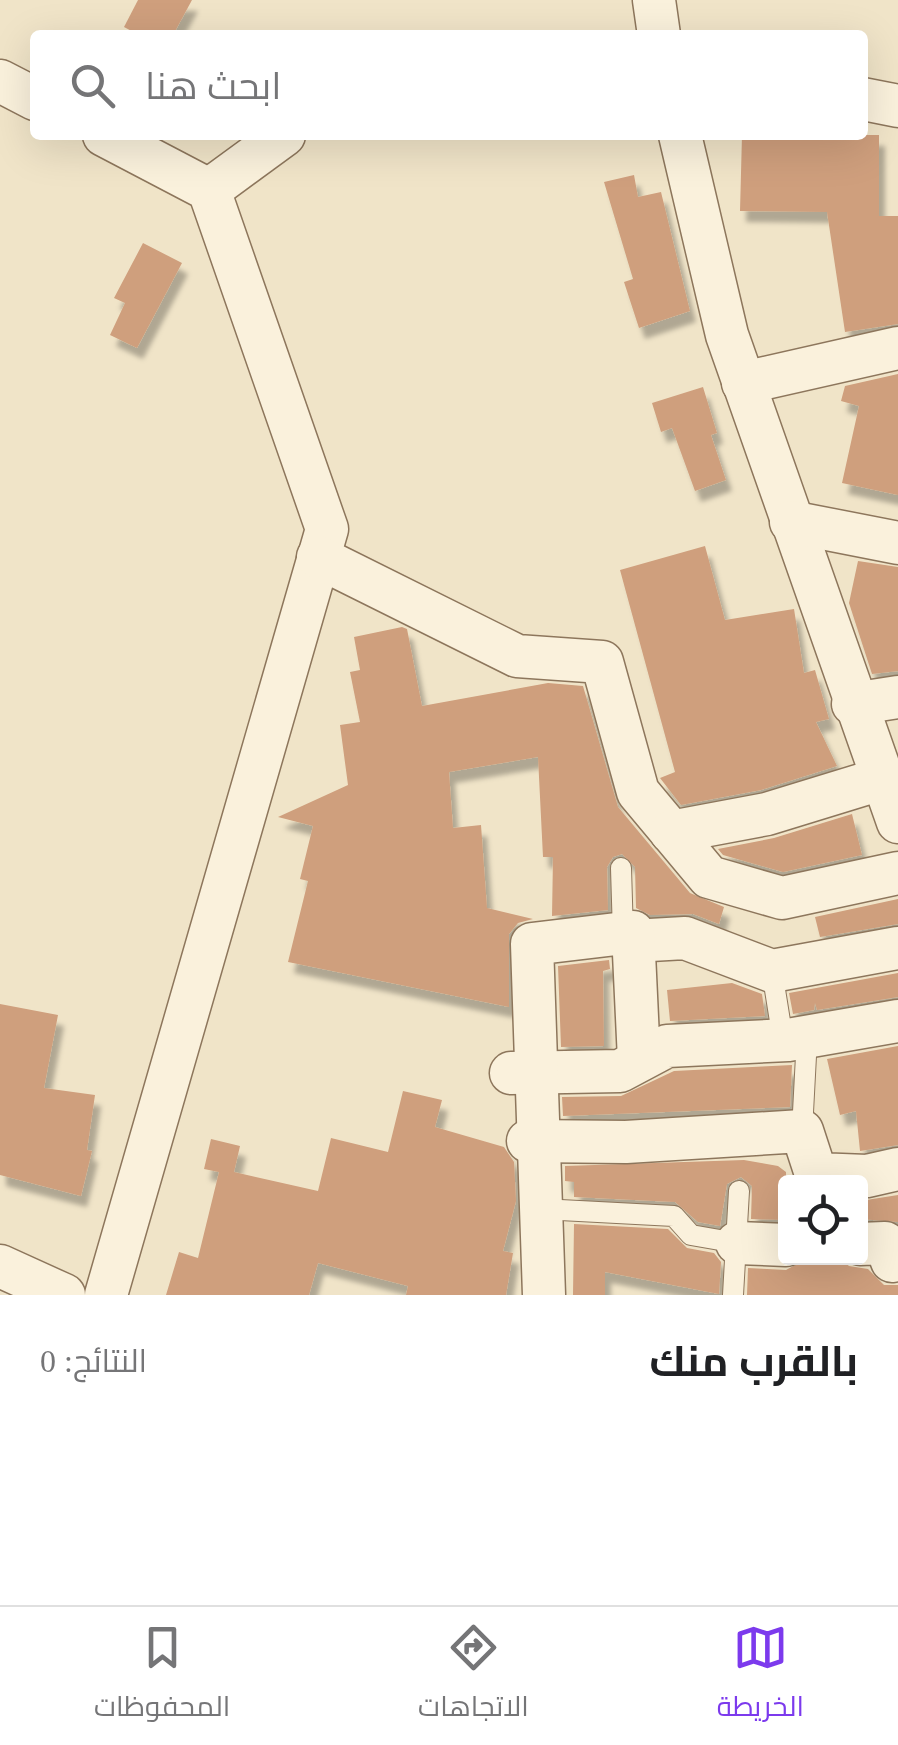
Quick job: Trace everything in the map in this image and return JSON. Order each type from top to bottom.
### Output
[{"type":"street","points":[[654,0],[658,30]]},
{"type":"street","points":[[0,81],[30,96]]},
{"type":"street","points":[[868,100],[898,106]]},
{"type":"street","points":[[106,1295],[327,529],[209,190],[114,140]]},
{"type":"street","points":[[209,190],[277,140]]},
{"type":"street","points":[[681,140],[727,335],[853,704],[898,822]]},
{"type":"street","points":[[743,383],[898,348]]},
{"type":"street","points":[[790,522],[898,544]]},
{"type":"street","points":[[318,558],[517,656],[602,662],[638,792],[709,876],[782,898],[898,873]]},
{"type":"street","points":[[853,704],[898,697]]},
{"type":"street","points":[[671,832],[767,814],[881,778]]},
{"type":"street","points":[[770,895],[772,971]]},
{"type":"street","points":[[628,938],[639,1060]]},
{"type":"street","points":[[544,1295],[541,1208],[523,1072],[532,944],[685,938],[772,971],[898,948]]},
{"type":"street","points":[[523,1072],[620,1071],[666,1046],[795,1038],[898,1021]]},
{"type":"street","points":[[533,1141],[626,1142],[802,1130],[816,1174],[868,1176],[898,1169]]},
{"type":"street","points":[[737,1243],[778,1245]]},
{"type":"street","points":[[868,1244],[885,1243],[892,1260],[898,1260]]},
{"type":"street","points":[[0,1266],[64,1295]]},
{"type":"lane","points":[[621,868],[628,938]]},
{"type":"lane","points":[[772,971],[795,1038],[802,1130]]},
{"type":"lane","points":[[732,1295],[739,1191]]},
{"type":"lane","points":[[541,1208],[674,1216],[691,1235],[737,1243]]},
{"type":"building","points":[[138,0],[192,0],[176,30],[124,27]]},
{"type":"building","points":[[868,135],[879,135],[879,216],[898,216],[898,324],[845,332],[827,212],[740,211],[742,140],[868,140]]},
{"type":"building","points":[[634,175],[638,197],[661,192],[690,311],[639,328],[624,282],[633,279],[604,182]]},
{"type":"building","points":[[143,243],[182,263],[137,348],[110,335],[125,303],[114,298]]},
{"type":"building","points":[[898,374],[898,495],[842,483],[859,406],[841,401],[845,386]]},
{"type":"building","points":[[703,387],[717,433],[711,435],[726,480],[695,491],[672,428],[661,432],[652,403]]},
{"type":"building","points":[[705,546],[725,620],[794,609],[804,673],[815,670],[829,719],[816,722],[837,766],[761,790],[681,805],[660,778],[675,772],[620,570]]},
{"type":"building","points":[[858,561],[898,567],[898,671],[872,674],[849,603]]},
{"type":"building","points":[[407,629],[422,706],[548,683],[583,686],[618,807],[690,893],[724,907],[719,924],[693,914],[650,915],[636,908],[635,867],[622,854],[613,857],[607,867],[608,910],[552,916],[553,857],[543,857],[538,757],[449,772],[453,828],[481,825],[487,908],[533,919],[518,923],[509,934],[509,1007],[288,962],[308,881],[300,879],[313,826],[278,817],[348,785],[340,725],[360,722],[350,672],[360,670],[354,637]]},
{"type":"building","points":[[852,814],[862,855],[783,872],[723,855],[718,849],[774,838]]},
{"type":"building","points":[[898,899],[898,924],[820,937],[815,917]]},
{"type":"building","points":[[609,960],[610,969],[603,971],[604,1046],[561,1047],[558,966]]},
{"type":"building","points":[[898,973],[898,997],[817,1010],[815,1003],[814,1010],[793,1014],[789,993]]},
{"type":"building","points":[[732,983],[762,994],[765,1016],[670,1021],[667,990]]},
{"type":"building","points":[[0,1004],[58,1015],[44,1088],[95,1095],[87,1150],[92,1151],[81,1196],[0,1175]]},
{"type":"building","points":[[898,1046],[898,1145],[860,1151],[856,1111],[840,1115],[827,1059]]},
{"type":"building","points":[[792,1065],[790,1107],[563,1116],[562,1097],[621,1096],[674,1071]]},
{"type":"building","points":[[403,1091],[442,1100],[435,1127],[504,1147],[514,1162],[516,1201],[503,1251],[513,1253],[506,1295],[406,1295],[408,1286],[318,1263],[309,1295],[166,1295],[179,1252],[198,1258],[219,1172],[204,1169],[211,1139],[240,1146],[234,1172],[318,1191],[331,1138],[388,1152]]},
{"type":"building","points":[[744,1160],[778,1166],[786,1175],[778,1175],[778,1220],[751,1219],[752,1186],[741,1177],[727,1184],[720,1226],[698,1222],[675,1202],[574,1197],[574,1182],[565,1181],[565,1166]]},
{"type":"building","points":[[898,1195],[898,1222],[868,1220],[868,1200]]},
{"type":"building","points":[[574,1224],[668,1229],[687,1248],[714,1253],[721,1262],[719,1294],[605,1272],[605,1295],[573,1295]]},
{"type":"building","points":[[795,1265],[868,1269],[884,1285],[898,1285],[898,1295],[747,1295],[748,1268],[786,1270]]}]
